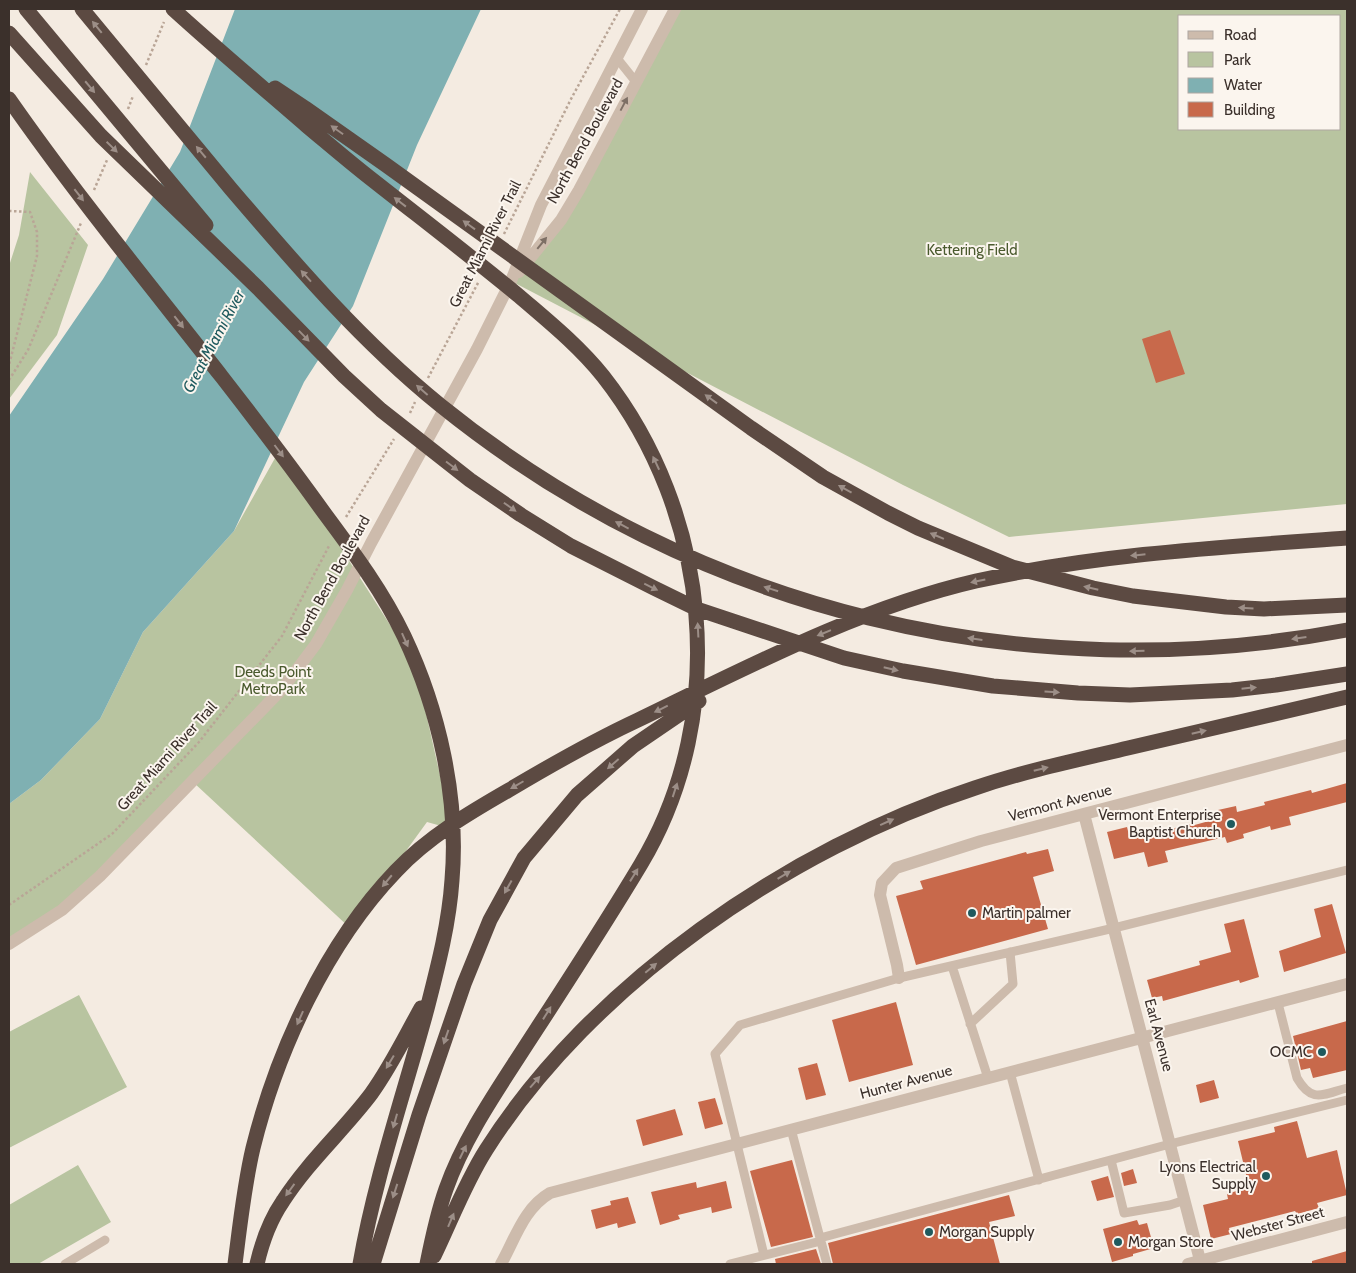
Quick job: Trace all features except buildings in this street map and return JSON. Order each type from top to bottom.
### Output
[{"type":"highway","points":[[26,9],[258,288]]},
{"type":"highway","points":[[82,9],[267,231],[360,333],[402,372],[488,442],[578,500],[660,544],[750,582],[818,604],[915,630],[1019,645],[1079,650],[1134,651],[1230,647],[1347,630]]},
{"type":"highway","points":[[173,9],[226,58],[374,182],[478,262],[548,320],[565,335],[601,374],[622,403],[654,459],[666,485],[674,508],[692,581],[698,631],[698,677],[686,755],[670,803],[643,862],[494,1094],[465,1147],[446,1187],[436,1221],[429,1264]]},
{"type":"highway","points":[[9,33],[100,136],[258,288],[305,338],[374,403],[416,439],[470,480],[521,515],[586,554],[697,609],[844,658],[946,679],[1022,689],[1130,695],[1232,690],[1347,674]]},
{"type":"highway","points":[[226,58],[306,108],[751,428],[823,476],[888,513],[947,540],[1012,566],[1093,588],[1156,600],[1226,607],[1264,608],[1347,605]]},
{"type":"highway","points":[[9,100],[49,156],[262,429],[346,543],[383,597],[404,636],[424,685],[437,730],[447,778],[452,830],[453,876],[443,949],[367,1224],[360,1264]]},
{"type":"highway","points":[[9,111],[49,156]]},
{"type":"highway","points":[[235,1264],[243,1201],[253,1149],[270,1091],[307,1002],[350,928],[396,871],[432,838],[477,808],[601,737],[819,635],[908,601],[975,582],[1089,560],[1186,550],[1347,538]]},
{"type":"highway","points":[[373,1264],[419,1115],[464,984],[490,920],[524,858],[577,796],[633,746],[752,665]]},
{"type":"highway","points":[[429,1264],[484,1152],[528,1090],[577,1037],[649,970],[696,932],[749,896],[843,842],[926,805],[976,787],[1068,762],[1347,696]]},
{"type":"highway","points":[[256,1264],[270,1224],[282,1202],[309,1165],[372,1093],[432,990]]},
{"type":"street","name":"North Bend Boulevard","points":[[9,944],[62,910],[100,876],[259,714],[283,688],[316,644],[348,590],[371,543],[477,349],[511,281],[541,205],[642,9]]},
{"type":"street","name":"North Bend Boulevard","points":[[511,281],[561,220],[579,190],[675,9]]},
{"type":"street","name":"Vermont Avenue","points":[[899,978],[880,895],[882,883],[896,868],[981,841],[1347,746]]},
{"type":"street","name":"Earl Avenue","points":[[1084,814],[1185,1200],[1196,1263]]},
{"type":"street","name":"Hunter Avenue","points":[[504,1260],[530,1210],[540,1199],[550,1193],[1347,984]]},
{"type":"street","name":"Webster Street","points":[[1196,1263],[1347,1222]]},
{"type":"lane","points":[[616,57],[636,82]]},
{"type":"lane","points":[[764,1255],[714,1054],[740,1025],[899,978],[1114,928],[1347,870]]},
{"type":"lane","points":[[970,1024],[1013,984],[1010,952]]},
{"type":"lane","points":[[952,966],[988,1078]]},
{"type":"lane","points":[[1278,1003],[1297,1078],[1302,1088],[1309,1094],[1317,1096],[1347,1088]]},
{"type":"lane","points":[[1010,1072],[1039,1180]]},
{"type":"lane","points":[[730,1264],[1170,1144],[1347,1100]]},
{"type":"lane","points":[[791,1129],[827,1264]]},
{"type":"lane","points":[[1111,1160],[1124,1213],[1185,1200]]},
{"type":"lane","points":[[65,1264],[105,1240]]},
{"type":"path","name":"Great Miami River Trail","points":[[502,238],[571,99],[620,9]]},
{"type":"path","points":[[9,211],[30,212],[37,232],[37,256],[9,365]]},
{"type":"path","name":"Great Miami River Trail","points":[[425,384],[479,281]]},
{"type":"path","points":[[407,418],[416,401]]},
{"type":"path","points":[[365,486],[398,433]]},
{"type":"path","name":"Great Miami River Trail","points":[[9,905],[112,834],[198,742],[282,636],[320,560]]},
{"type":"green space","name":"Kettering Field","points":[[675,9],[1347,9],[1347,504],[1009,537],[903,485],[511,281],[561,220]]},
{"type":"green space","points":[[30,172],[88,245],[57,335],[9,399],[9,266],[19,235]]},
{"type":"green space","name":"Deeds Point MetroPark","points":[[279,451],[415,664],[452,829],[427,822],[350,928],[193,782],[100,876],[9,944],[9,804],[41,780],[100,719],[143,632],[234,531]]},
{"type":"green space","points":[[79,995],[127,1087],[9,1148],[9,1032]]},
{"type":"green space","points":[[78,1165],[111,1222],[38,1264],[9,1264],[9,1205]]},
{"type":"water","name":"Great Miami River","points":[[235,9],[481,9],[417,145],[353,306],[304,382],[234,531],[143,632],[100,719],[41,780],[9,804],[9,416],[103,279],[180,152]]},
{"type":"place","name":"Vermont Enterprise Baptist Church","points":[[1231,824]]},
{"type":"place","name":"Martin palmer","points":[[972,913]]},
{"type":"place","name":"OCMC","points":[[1322,1052]]},
{"type":"place","name":"Lyons Electrical Supply","points":[[1266,1176]]},
{"type":"place","name":"Morgan Supply","points":[[929,1232]]},
{"type":"place","name":"Morgan Store","points":[[1118,1242]]}]
